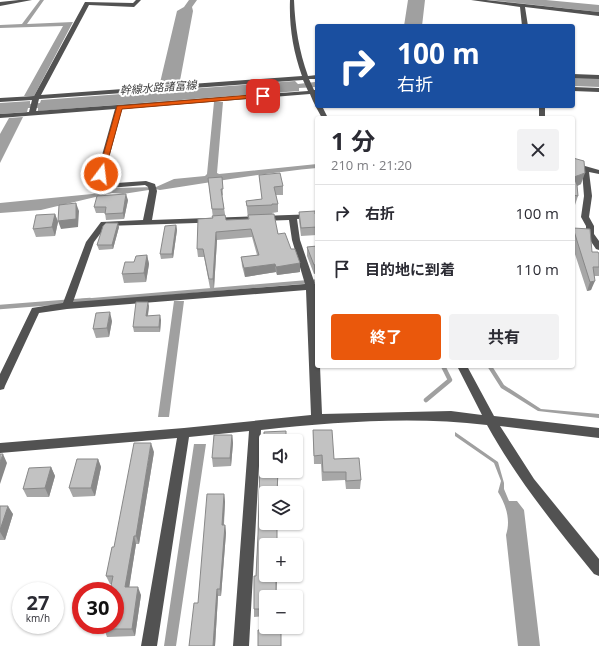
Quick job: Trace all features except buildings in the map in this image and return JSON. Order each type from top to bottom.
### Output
[{"type":"street","points":[[0,4],[30,0]]},
{"type":"street","points":[[34,106],[87,3],[134,5],[139,0]]},
{"type":"street","points":[[292,0],[292,22],[296,46],[315,98]]},
{"type":"street","points":[[473,0],[599,14]]},
{"type":"street","points":[[522,6],[526,24]]},
{"type":"street","points":[[575,76],[599,76]]},
{"type":"street","points":[[0,116],[34,106],[174,88],[310,87]]},
{"type":"street","points":[[0,100],[34,106],[119,107],[218,100],[310,87]]},
{"type":"street","points":[[575,89],[599,90]]},
{"type":"street","points":[[119,107],[97,187],[146,183],[152,188],[147,222]]},
{"type":"street","points":[[575,167],[599,172]]},
{"type":"street","points":[[585,168],[588,196],[584,217],[590,226],[590,234],[599,247]]},
{"type":"street","points":[[69,301],[90,242],[104,224],[315,216]]},
{"type":"street","points":[[293,217],[296,240],[310,283],[317,419]]},
{"type":"street","points":[[579,230],[590,234]]},
{"type":"street","points":[[0,386],[35,310],[69,301],[310,283]]},
{"type":"street","points":[[463,368],[489,419],[521,470],[563,526],[599,569]]},
{"type":"street","points":[[0,448],[184,433],[317,419],[451,416],[489,419],[599,433]]},
{"type":"street","points":[[241,646],[255,426]]},
{"type":"street","points":[[149,646],[184,433]]},
{"type":"shaded area","points":[[40,0],[44,0],[27,24],[73,22],[34,96],[24,96],[63,26],[0,28],[0,25],[22,24]]},
{"type":"shaded area","points":[[189,0],[197,0],[192,7],[193,11],[179,86],[159,87],[177,11],[184,7]]},
{"type":"shaded area","points":[[408,0],[425,0],[422,24],[404,24]]},
{"type":"shaded area","points":[[489,0],[546,0],[599,5],[599,12]]},
{"type":"shaded area","points":[[575,78],[599,78],[599,87],[575,86]]},
{"type":"shaded area","points":[[295,81],[298,84],[315,82],[315,87],[299,88],[299,91],[38,111],[38,108],[28,108],[27,112],[0,114],[0,103],[30,101],[30,104],[40,103],[41,100]]},
{"type":"shaded area","points":[[214,102],[223,102],[217,173],[315,164],[315,168],[258,175],[160,190],[155,189],[123,194],[112,193],[41,210],[0,213],[0,203],[92,194],[113,188],[156,187],[174,179],[205,176],[207,174]]},
{"type":"shaded area","points":[[23,117],[0,163],[0,134],[9,118]]},
{"type":"shaded area","points":[[174,301],[184,301],[169,417],[158,417]]},
{"type":"shaded area","points":[[488,368],[493,368],[504,385],[541,409],[599,414],[599,418],[538,411],[501,388]]},
{"type":"shaded area","points":[[455,432],[498,462],[504,483],[504,489],[509,501],[517,501],[524,510],[540,646],[518,646],[506,535],[508,518],[498,492],[501,481],[494,463],[455,436]]},
{"type":"shaded area","points":[[194,444],[206,444],[176,646],[164,646]]},
{"type":"waterway","points":[[77,301],[315,281]]},
{"type":"waterway","points":[[0,307],[90,300]]},
{"type":"waterway","points":[[426,400],[450,380],[444,368]]},
{"type":"route","points":[[101,174],[119,107],[263,96]]},
{"type":"water label","name":"幹線水路諸富線","points":[[158,87]]}]
